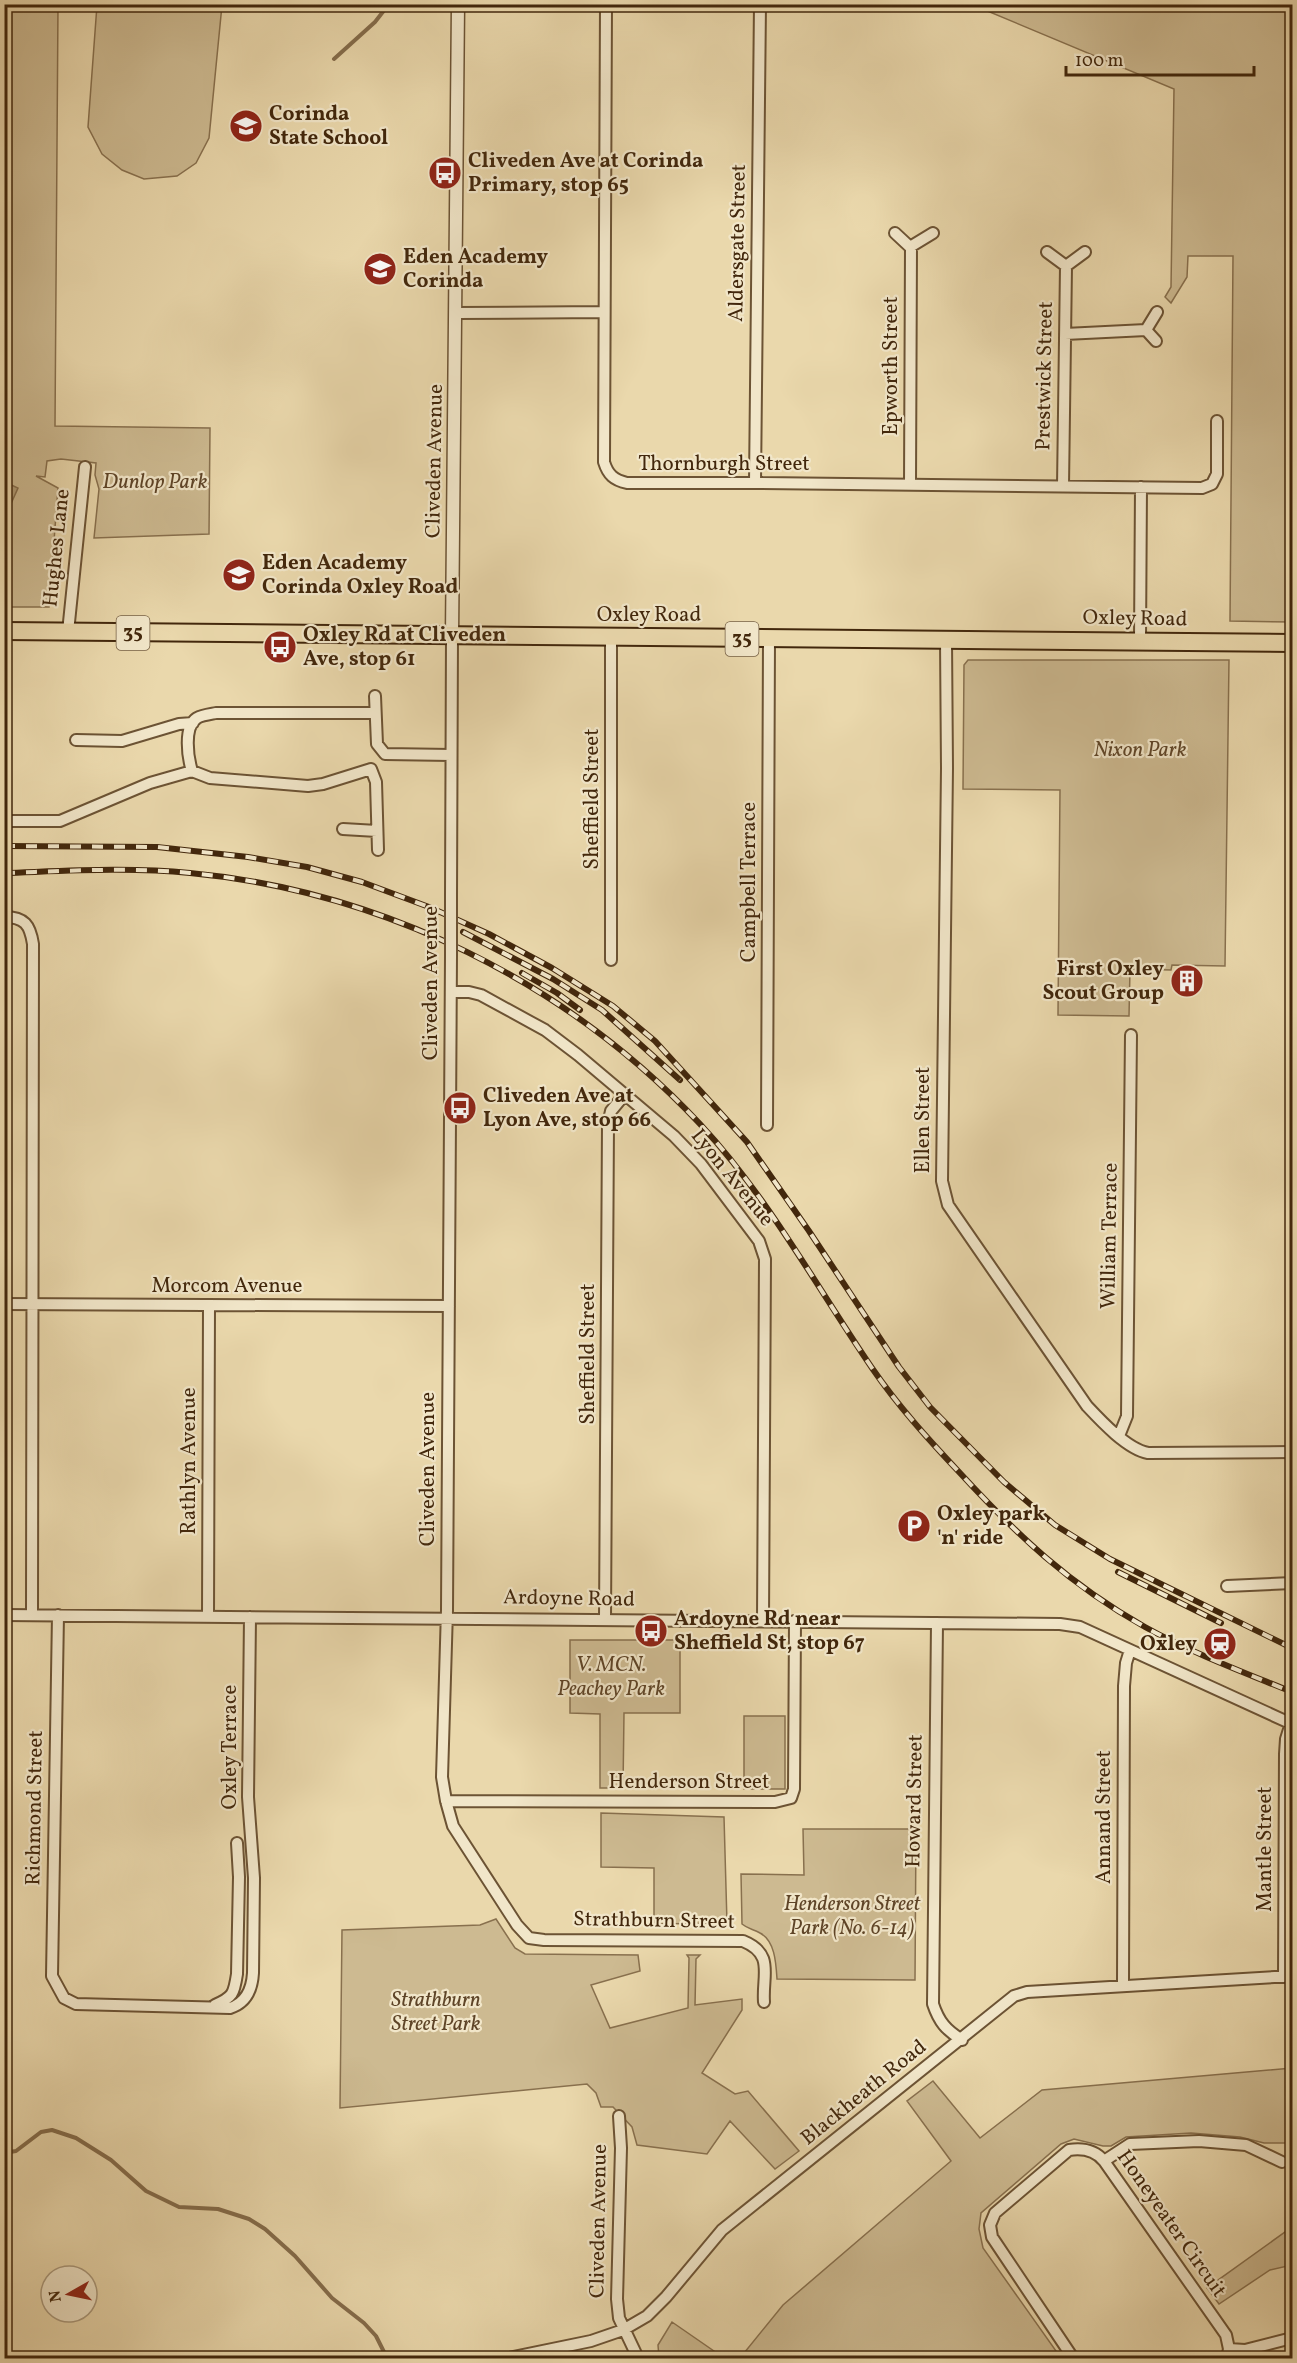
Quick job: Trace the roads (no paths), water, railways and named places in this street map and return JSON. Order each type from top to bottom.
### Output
[{"type":"main road","name":"Oxley Road","points":[[4,631],[1293,643]]},
{"type":"street","name":"Cliveden Avenue","points":[[458,4],[451,754],[447,1617],[442,1777],[453,1826],[517,1925],[529,1938]]},
{"type":"street","name":"Thornburgh Street","points":[[606,4],[604,462],[608,473],[616,480],[627,483],[1202,488],[1212,484],[1217,474],[1217,421]]},
{"type":"street","name":"Aldersgate Street","points":[[755,483],[760,4]]},
{"type":"street","points":[[896,233],[911,247],[933,233]]},
{"type":"street","name":"Epworth Street","points":[[910,485],[911,247]]},
{"type":"street","points":[[1047,252],[1066,267],[1085,252]]},
{"type":"street","name":"Prestwick Street","points":[[1063,486],[1066,267]]},
{"type":"street","points":[[456,313],[604,312]]},
{"type":"street","points":[[1146,330],[1157,312]]},
{"type":"street","points":[[1065,334],[1146,330]]},
{"type":"street","points":[[1146,330],[1156,341]]},
{"type":"street","name":"Hughes Lane","points":[[68,632],[85,467]]},
{"type":"street","points":[[1140,641],[1141,487]]},
{"type":"street","name":"Sheffield Street","points":[[611,637],[611,960]]},
{"type":"street","name":"Campbell Terrace","points":[[767,1125],[769,639]]},
{"type":"street","name":"Ellen Street","points":[[946,640],[943,1187],[948,1204],[1086,1406],[1140,1452],[1293,1452]]},
{"type":"street","points":[[375,696],[377,744],[385,754]]},
{"type":"street","points":[[192,771],[189,761],[189,733],[197,718],[224,712],[375,713]]},
{"type":"street","points":[[76,740],[122,741],[179,724],[193,723]]},
{"type":"street","points":[[4,821],[60,821],[150,783],[192,771],[210,778],[308,786],[323,784],[371,768],[385,754],[451,754]]},
{"type":"street","points":[[371,768],[376,782],[378,849]]},
{"type":"street","points":[[343,830],[376,831]]},
{"type":"street","points":[[4,917],[16,917],[26,924],[31,930],[33,944],[32,1615]]},
{"type":"street","name":"Lyon Avenue","points":[[451,992],[481,995],[545,1030],[625,1094],[674,1136],[700,1164],[759,1241],[765,1259],[763,1621]]},
{"type":"street","name":"William Terrace","points":[[1119,1436],[1127,1416],[1131,1035]]},
{"type":"street","name":"Sheffield Street","points":[[605,1619],[608,1124],[611,1111],[625,1094]]},
{"type":"street","name":"Morcom Avenue","points":[[4,1304],[449,1306]]},
{"type":"street","name":"Rathlyn Avenue","points":[[207,1616],[209,1305]]},
{"type":"street","points":[[1227,1586],[1293,1583]]},
{"type":"street","name":"Ardoyne Road","points":[[4,1615],[1060,1623],[1080,1627],[1292,1724]]},
{"type":"street","name":"Richmond Street","points":[[58,1615],[52,1976],[64,1998]]},
{"type":"street","name":"Oxley Terrace","points":[[64,1998],[76,2004],[230,2008],[240,2005],[246,1998],[252,1983],[254,1878],[248,1797],[250,1617]]},
{"type":"street","name":"Henderson Street","points":[[446,1801],[775,1802],[791,1798],[794,1789],[795,1621]]},
{"type":"street","name":"Howard Street","points":[[937,1623],[933,2004],[938,2019],[946,2031],[962,2040]]},
{"type":"street","name":"Annand Street","points":[[1123,1985],[1124,1686],[1130,1650]]},
{"type":"street","name":"Mantle Street","points":[[1288,1976],[1285,1754],[1286,1739],[1292,1724]]},
{"type":"street","points":[[212,2007],[230,1999],[237,1974],[239,1877],[237,1843]]},
{"type":"street","points":[[239,1877],[254,1878]]},
{"type":"street","name":"Strathburn Street","points":[[529,1938],[742,1941],[759,1950],[764,1960],[766,1972],[763,1988],[764,2002]]},
{"type":"street","name":"Blackheath Road","points":[[509,2358],[591,2340],[623,2330],[647,2316],[722,2230],[962,2040],[1014,1996],[1027,1992],[1288,1976]]},
{"type":"street","name":"Cliveden Avenue","points":[[619,2115],[621,2148],[616,2299],[623,2330],[638,2358]]},
{"type":"street","points":[[1104,2161],[1130,2144],[1198,2141],[1246,2145],[1282,2162]]},
{"type":"street","name":"Honeyeater Circuit","points":[[1073,2358],[992,2237],[990,2225],[994,2213],[1069,2150],[1083,2148],[1100,2156],[1104,2161],[1226,2335],[1228,2354]]},
{"type":"street","points":[[1228,2354],[1293,2338]]},
{"type":"waterway","points":[[334,59],[375,22],[389,4]]},
{"type":"waterway","points":[[4,2153],[16,2151],[41,2132],[52,2130],[76,2138],[111,2160],[146,2191],[179,2207],[218,2209],[249,2219],[265,2229],[295,2256],[332,2298],[364,2323],[376,2336],[387,2358]]},
{"type":"waterway","points":[[590,2358],[612,2354],[618,2358]]},
{"type":"railway","points":[[4,846],[157,847],[248,857],[307,867],[362,882],[429,907],[489,934],[552,968],[613,1006],[655,1041],[747,1142],[899,1367],[930,1407],[1004,1482],[1055,1525],[1110,1559],[1292,1648]]},
{"type":"railway","points":[[4,873],[144,870],[190,873],[262,883],[333,900],[401,923],[468,952],[532,987],[592,1028],[648,1073],[700,1124],[725,1152],[770,1212],[892,1396],[981,1496],[1024,1538],[1092,1594],[1145,1627],[1199,1654],[1292,1692]]},
{"type":"railway","points":[[463,932],[553,979],[602,1010],[680,1080]]},
{"type":"railway","points":[[522,973],[557,993],[580,1010]]},
{"type":"railway","points":[[1118,1572],[1221,1623]]},
{"type":"place","name":"Corinda State School","points":[[246,126]]},
{"type":"place","name":"Cliveden Ave at Corinda Primary, stop 65","points":[[445,173]]},
{"type":"place","name":"Eden Academy Corinda","points":[[380,269]]},
{"type":"place","name":"Eden Academy Corinda Oxley Road","points":[[239,575]]},
{"type":"place","name":"Oxley Rd at Cliveden Ave, stop 61","points":[[280,647]]},
{"type":"place","name":"First Oxley Scout Group","points":[[1187,981]]},
{"type":"place","name":"Cliveden Ave at Lyon Ave, stop 66","points":[[460,1108]]},
{"type":"place","name":"Oxley park 'n' ride","points":[[914,1526]]},
{"type":"place","name":"Ardoyne Rd near Sheffield St, stop 67","points":[[651,1631]]},
{"type":"place","name":"Oxley","points":[[1220,1644]]},
{"type":"park label","name":"Dunlop Park","points":[[155,482]]},
{"type":"park label","name":"Nixon Park","points":[[1140,750]]},
{"type":"park label","name":"V. MCN. Peachey Park","points":[[611,1677]]},
{"type":"park label","name":"Henderson Street Park (No. 6-14)","points":[[852,1916]]},
{"type":"park label","name":"Strathburn Street Park","points":[[436,2012]]}]
